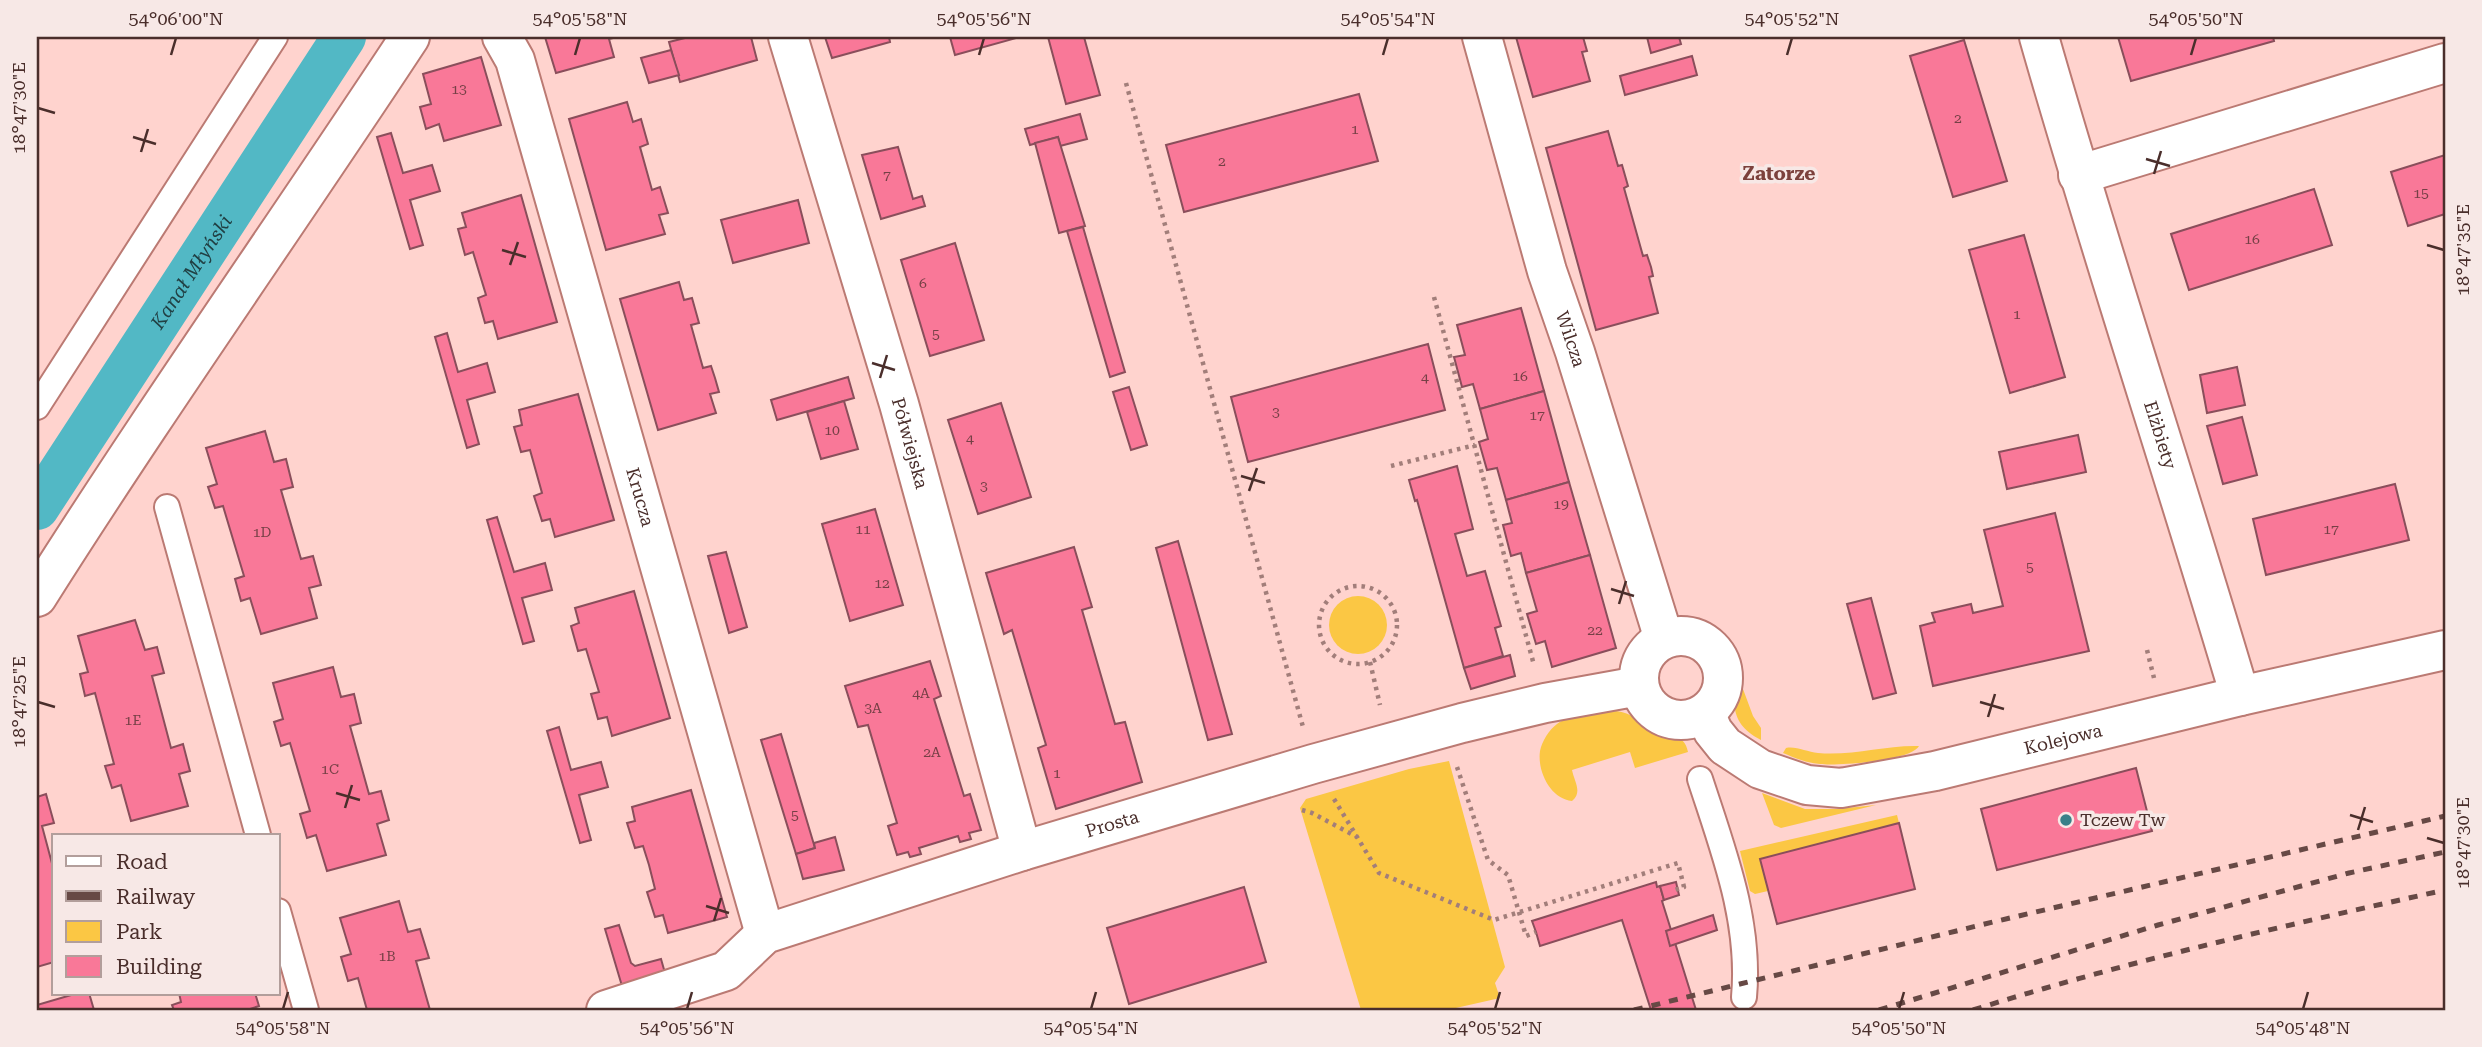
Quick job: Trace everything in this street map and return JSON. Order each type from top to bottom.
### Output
[{"type":"street","points":[[37,597],[109,483],[410,37]]},
{"type":"street","name":"Półwiejska","points":[[788,37],[899,404],[1022,851]]},
{"type":"street","name":"Wilcza","points":[[1482,37],[1548,271],[1664,639]]},
{"type":"street","name":"Elżbiety","points":[[2039,37],[2078,175],[2185,510],[2240,696]]},
{"type":"street","name":"Krucza","points":[[508,48],[765,934]]},
{"type":"street","points":[[2078,175],[2445,63]]},
{"type":"street","points":[[1692,637],[1704,642],[1714,652],[1720,664],[1723,677],[1721,691],[1715,703],[1705,713],[1692,719],[1665,717],[1653,710],[1644,699],[1639,686],[1639,672],[1644,658],[1652,647],[1664,639],[1692,637]]},
{"type":"street","name":"Kolejowa","points":[[1705,713],[1713,731],[1725,746],[1760,769],[1807,785],[1841,788],[1935,771],[2240,696],[2445,650]]},
{"type":"street","name":"Prosta","points":[[606,1010],[726,971],[765,934],[1022,851],[1444,728],[1545,703],[1639,686]]},
{"type":"lane","points":[[37,407],[275,37]]},
{"type":"lane","points":[[167,507],[258,834]]},
{"type":"lane","points":[[1700,779],[1743,927],[1746,959],[1744,997]]},
{"type":"lane","points":[[280,918],[306,1010]]},
{"type":"path","points":[[1126,83],[1313,764],[1379,873],[1494,920],[1678,863],[1684,887],[1671,891]]},
{"type":"path","points":[[1434,297],[1545,703]]},
{"type":"path","points":[[1391,466],[1475,445]]},
{"type":"path","points":[[1363,586],[1386,597],[1394,608],[1397,620],[1397,633],[1392,645],[1374,662],[1348,663],[1336,658],[1321,637],[1319,624],[1328,600],[1338,592],[1363,586]]},
{"type":"path","points":[[1444,728],[1488,860],[1508,875],[1526,936],[1536,932]]},
{"type":"path","points":[[1291,808],[1312,813],[1357,838]]},
{"type":"green space","points":[[1352,596],[1364,596],[1379,604],[1387,619],[1387,631],[1379,646],[1364,654],[1352,654],[1337,646],[1329,631],[1329,619],[1337,604]]},
{"type":"green space","points":[[1733,662],[1753,716],[1761,728],[1761,740],[1741,724],[1737,715]]},
{"type":"green space","points":[[1616,711],[1631,715],[1652,728],[1679,738],[1688,752],[1635,768],[1630,752],[1572,770],[1577,794],[1572,801],[1564,799],[1552,790],[1543,776],[1540,759],[1542,743],[1563,720],[1585,714]]},
{"type":"green space","points":[[1919,746],[1913,751],[1889,759],[1842,764],[1810,763],[1783,753],[1786,748],[1831,754]]},
{"type":"green space","points":[[1449,761],[1505,967],[1495,983],[1500,998],[1447,1010],[1361,1010],[1300,808],[1306,799],[1409,769]]},
{"type":"green space","points":[[1762,793],[1805,809],[1876,805],[1781,828],[1774,825]]},
{"type":"green space","points":[[1897,815],[1899,823],[1760,859],[1768,891],[1755,894],[1750,891],[1740,851]]},
{"type":"building","points":[[545,37],[617,37],[609,39],[614,57],[556,73]]},
{"type":"building","points":[[689,37],[751,37],[757,60],[680,82],[669,42]]},
{"type":"building","points":[[825,37],[889,37],[890,42],[832,58]]},
{"type":"building","points":[[950,37],[1020,37],[955,55]]},
{"type":"building","points":[[1048,37],[1084,37],[1100,95],[1066,104]]},
{"type":"building","points":[[1516,37],[1583,37],[1587,51],[1582,52],[1590,81],[1533,97]]},
{"type":"building","points":[[1647,37],[1679,37],[1681,44],[1651,53]]},
{"type":"building","points":[[2118,37],[2273,37],[2274,41],[2131,81]]},
{"type":"building","points":[[1964,40],[2007,181],[1953,197],[1910,56]]},
{"type":"building","points":[[671,50],[679,75],[649,83],[641,58]]},
{"type":"building","points":[[1692,56],[1697,75],[1625,95],[1620,76]]},
{"type":"building","points":[[481,57],[501,125],[444,141],[439,124],[426,129],[420,107],[431,104],[423,74]]},
{"type":"building","points":[[1359,94],[1378,161],[1184,212],[1166,145]]},
{"type":"building","points":[[627,102],[633,122],[641,119],[648,144],[640,147],[652,190],[660,187],[668,213],[659,215],[665,234],[606,250],[569,119]]},
{"type":"building","points":[[1080,114],[1087,139],[1060,146],[1058,137],[1030,145],[1025,129]]},
{"type":"building","points":[[1608,131],[1618,166],[1622,165],[1628,186],[1624,188],[1643,256],[1647,255],[1651,267],[1653,276],[1649,277],[1658,313],[1596,330],[1546,148]]},
{"type":"building","points":[[391,133],[403,173],[432,165],[440,191],[410,200],[423,245],[410,249],[377,137]]},
{"type":"building","points":[[1058,137],[1085,226],[1059,233],[1035,143]]},
{"type":"building","points":[[898,147],[913,199],[922,196],[925,206],[881,219],[862,155]]},
{"type":"building","points":[[2445,155],[2445,214],[2408,226],[2391,172]]},
{"type":"building","points":[[2314,189],[2332,245],[2189,290],[2171,234]]},
{"type":"building","points":[[521,195],[557,322],[498,339],[493,321],[485,323],[478,298],[486,295],[473,252],[465,255],[458,229],[466,227],[462,213]]},
{"type":"building","points":[[798,200],[809,243],[733,263],[721,220]]},
{"type":"building","points":[[1083,227],[1125,372],[1110,377],[1067,231]]},
{"type":"building","points":[[2024,235],[2065,377],[2010,393],[1969,250]]},
{"type":"building","points":[[955,243],[984,340],[930,356],[901,260]]},
{"type":"building","points":[[679,282],[684,300],[692,298],[699,323],[691,325],[703,368],[711,366],[719,392],[710,394],[716,413],[658,430],[620,299]]},
{"type":"building","points":[[1521,308],[1544,391],[1480,409],[1473,384],[1462,387],[1454,357],[1465,355],[1457,325]]},
{"type":"building","points":[[447,333],[458,372],[487,363],[495,392],[467,400],[479,444],[467,448],[435,337]]},
{"type":"building","points":[[1428,344],[1445,410],[1248,462],[1231,397]]},
{"type":"building","points":[[2237,367],[2245,405],[2207,413],[2200,375]]},
{"type":"building","points":[[848,377],[854,398],[777,420],[771,400]]},
{"type":"building","points":[[1129,387],[1147,445],[1131,450],[1113,392]]},
{"type":"building","points":[[1544,391],[1569,482],[1506,500],[1497,468],[1487,470],[1479,442],[1488,439],[1480,409]]},
{"type":"building","points":[[578,394],[614,520],[555,537],[550,519],[542,521],[534,496],[542,493],[530,450],[521,452],[514,427],[522,425],[519,410]]},
{"type":"building","points":[[844,401],[858,449],[821,459],[807,412]]},
{"type":"building","points":[[1001,403],[1031,497],[978,514],[948,420]]},
{"type":"building","points":[[2242,417],[2257,475],[2223,484],[2207,426]]},
{"type":"building","points":[[265,431],[274,462],[286,459],[293,487],[281,490],[301,559],[313,556],[321,585],[309,588],[317,618],[261,634],[250,598],[241,601],[235,579],[244,576],[223,506],[215,508],[208,487],[217,484],[206,448]]},
{"type":"building","points":[[2078,435],[2086,472],[2007,489],[1999,452]]},
{"type":"building","points":[[1457,466],[1473,529],[1455,534],[1467,576],[1485,571],[1501,626],[1495,628],[1503,656],[1464,668],[1409,480]]},
{"type":"building","points":[[1569,482],[1590,555],[1526,573],[1521,553],[1511,556],[1503,525],[1512,523],[1506,500]]},
{"type":"building","points":[[2395,484],[2409,540],[2266,575],[2253,519]]},
{"type":"building","points":[[875,509],[903,605],[850,621],[822,524]]},
{"type":"building","points":[[2055,513],[2089,651],[1933,686],[1920,626],[1935,622],[1932,613],[1971,604],[1973,613],[2003,606],[1984,530]]},
{"type":"building","points":[[497,517],[514,572],[545,563],[552,590],[522,598],[534,641],[523,644],[487,520]]},
{"type":"building","points":[[1178,541],[1232,734],[1208,740],[1156,548]]},
{"type":"building","points":[[1074,547],[1092,607],[1082,610],[1115,724],[1125,722],[1142,782],[1056,809],[1038,748],[1046,745],[1012,630],[1004,634],[986,573]]},
{"type":"building","points":[[726,552],[747,627],[729,633],[708,556]]},
{"type":"building","points":[[1590,555],[1616,648],[1552,667],[1545,641],[1536,644],[1527,614],[1537,611],[1526,573]]},
{"type":"building","points":[[634,591],[670,718],[612,736],[607,717],[598,719],[591,694],[599,692],[586,649],[578,651],[571,626],[579,623],[575,608]]},
{"type":"building","points":[[1871,598],[1896,693],[1873,699],[1847,604]]},
{"type":"building","points":[[135,620],[145,650],[157,647],[164,673],[152,676],[171,748],[183,744],[190,771],[179,774],[188,806],[131,821],[121,785],[112,788],[105,766],[114,764],[95,693],[85,696],[80,674],[88,672],[78,636]]},
{"type":"building","points":[[1510,655],[1515,676],[1471,689],[1464,668]]},
{"type":"building","points":[[930,661],[941,696],[934,699],[964,796],[970,794],[981,830],[969,833],[971,839],[960,842],[958,836],[919,848],[921,854],[910,857],[908,852],[897,855],[888,826],[897,823],[868,725],[858,727],[845,686]]},
{"type":"building","points":[[333,667],[341,697],[354,694],[361,723],[350,726],[369,794],[381,791],[389,820],[377,824],[386,855],[327,871],[316,835],[307,838],[300,814],[310,811],[290,743],[281,746],[274,722],[283,719],[273,683]]},
{"type":"building","points":[[559,727],[571,770],[601,762],[608,787],[579,795],[591,840],[580,843],[547,731]]},
{"type":"building","points":[[781,734],[815,848],[796,854],[761,740]]},
{"type":"building","name":"Tczew Tw","points":[[2136,768],[2152,831],[1997,870],[1981,809]]},
{"type":"building","points":[[691,790],[727,917],[668,933],[663,915],[655,917],[647,892],[655,889],[643,846],[635,848],[627,823],[635,821],[632,807]]},
{"type":"building","points":[[46,794],[54,823],[42,826],[52,864],[52,963],[37,967],[37,797]]},
{"type":"building","points":[[1899,823],[1915,889],[1777,924],[1760,859]]},
{"type":"building","points":[[835,837],[844,870],[803,879],[796,854],[815,848],[814,843]]},
{"type":"building","points":[[1656,882],[1657,887],[1660,886],[1664,900],[1662,901],[1696,1010],[1651,1010],[1622,920],[1540,946],[1532,921]]},
{"type":"building","points":[[1676,882],[1679,895],[1664,900],[1660,886]]},
{"type":"building","points":[[1244,887],[1266,962],[1129,1004],[1107,928]]},
{"type":"building","points":[[399,901],[408,932],[420,929],[429,958],[416,961],[430,1010],[367,1010],[358,978],[348,981],[341,957],[351,954],[340,918]]},
{"type":"building","points":[[1713,915],[1717,930],[1670,946],[1666,931]]},
{"type":"building","points":[[619,925],[631,963],[635,966],[661,959],[665,973],[622,986],[605,929]]},
{"type":"building","points":[[71,995],[90,995],[94,1010],[37,1010],[37,1005]]},
{"type":"building","points":[[179,995],[256,995],[259,1006],[247,1010],[174,1010],[172,1005],[181,1002]]},
{"type":"waterway","name":"Kanał Młyński","points":[[37,508],[344,37]]},
{"type":"railway","points":[[1634,1010],[2445,816]]},
{"type":"railway","points":[[1879,1010],[2158,925],[2349,873],[2445,852]]},
{"type":"railway","points":[[1973,1010],[2149,960],[2445,890]]},
{"type":"place","name":"Tczew Tw","points":[[2066,820]]},
{"type":"district","name":"Zatorze","points":[[1779,173]]}]
